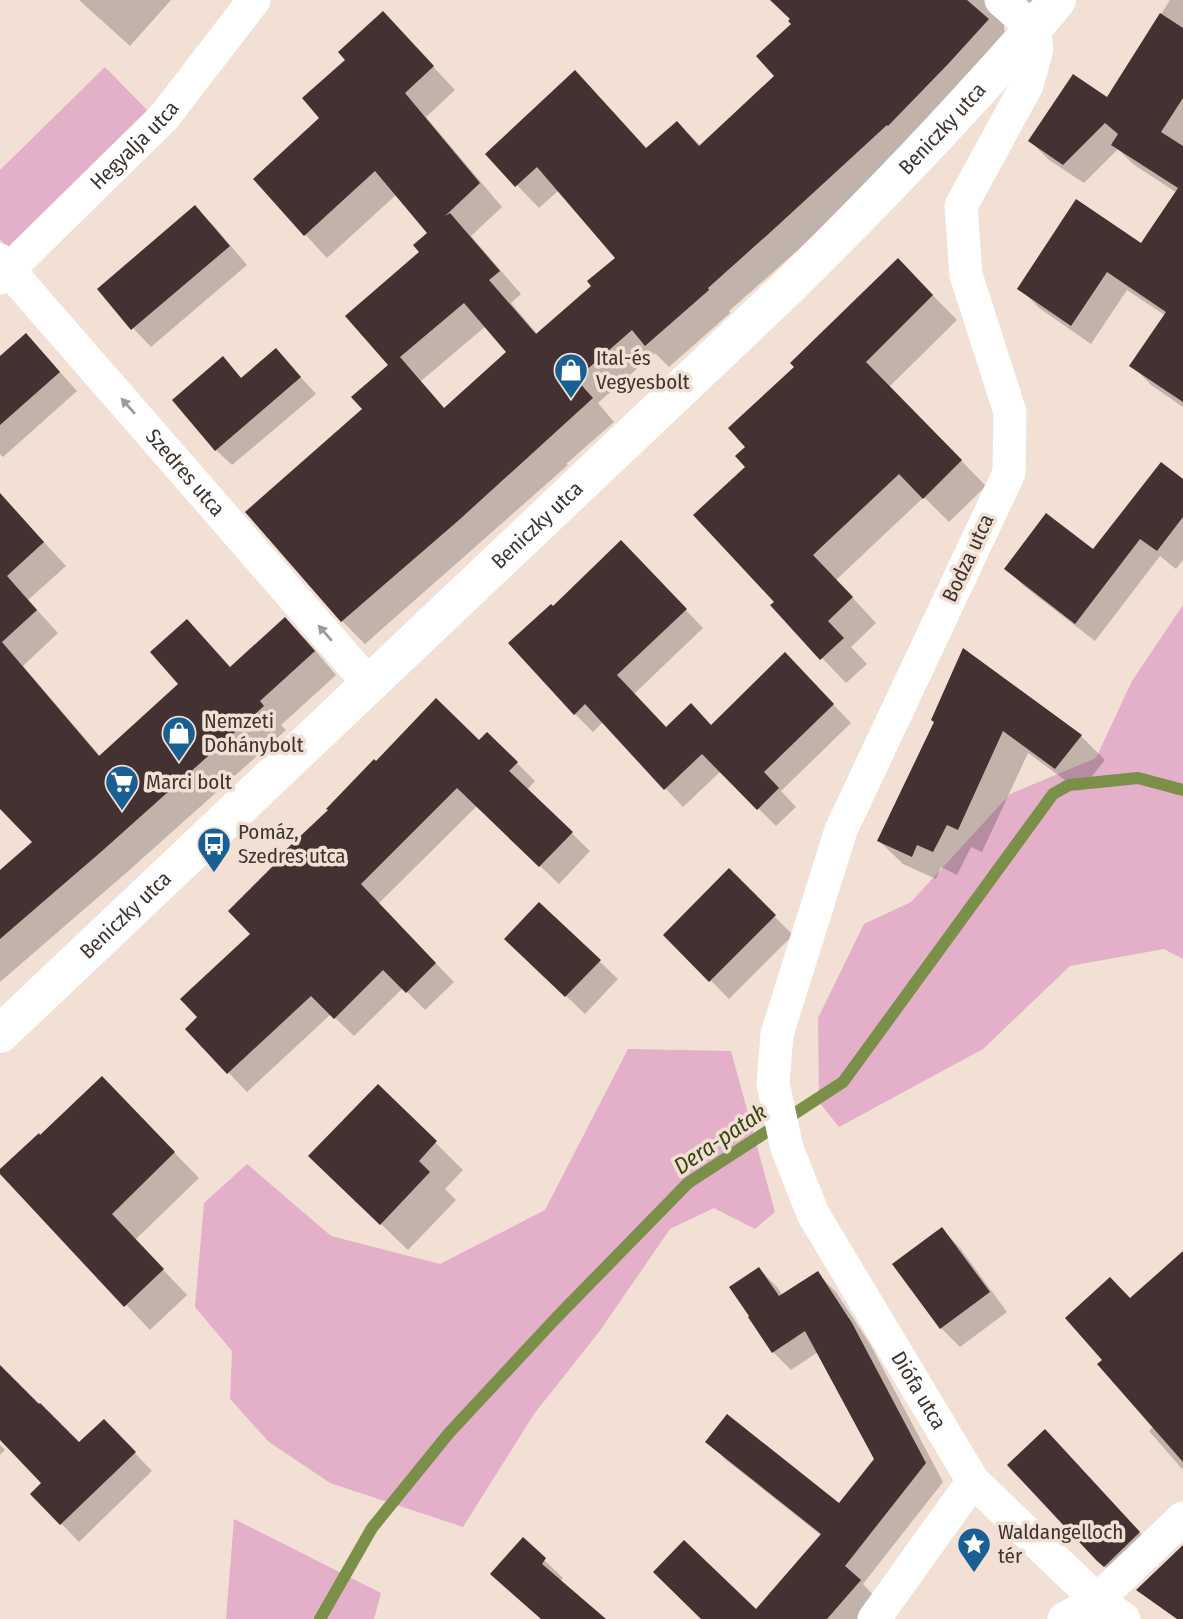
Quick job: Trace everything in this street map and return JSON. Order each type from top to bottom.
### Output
[{"type":"main road","name":"Beniczky utca","points":[[0,1034],[774,300],[859,217],[1045,14]]},
{"type":"street","name":"Hegyalja utca","points":[[3,269],[164,117],[254,0]]},
{"type":"street","points":[[1001,0],[1045,14]]},
{"type":"street","name":"Bodza utca","points":[[787,1148],[773,1084],[776,1034],[841,830],[1009,473],[1010,412],[966,275],[961,206],[1027,85],[1045,14]]},
{"type":"street","name":"Szedres utca","points":[[3,269],[370,685]]},
{"type":"street","name":"Diófa utca","points":[[787,1148],[813,1214],[973,1481]]},
{"type":"street","points":[[874,1619],[973,1481],[1097,1600],[1124,1619]]},
{"type":"street","points":[[1064,1619],[1097,1600],[1183,1518]]},
{"type":"shaded area","points":[[105,67],[151,114],[12,254],[0,239],[0,170]]},
{"type":"shaded area","points":[[1183,605],[1183,959],[1164,949],[1070,966],[983,1049],[839,1127],[819,1102],[818,1018],[864,924],[911,902],[1010,794],[1096,758],[1132,681]]},
{"type":"shaded area","points":[[628,1049],[731,1051],[775,1212],[755,1229],[714,1208],[670,1229],[599,1332],[534,1414],[463,1527],[330,1483],[269,1442],[230,1399],[232,1351],[195,1307],[204,1203],[247,1164],[331,1236],[440,1264],[545,1210]]},
{"type":"shaded area","points":[[234,1519],[381,1593],[374,1619],[226,1619]]},
{"type":"building","points":[[770,0],[967,0],[989,19],[888,126],[645,346],[632,330],[576,379],[593,398],[459,520],[341,622],[245,512],[362,409],[351,397],[388,365],[345,316],[419,252],[413,245],[427,233],[375,171],[304,236],[253,179],[319,118],[302,98],[345,60],[338,52],[383,11],[434,66],[405,93],[480,183],[445,216],[450,213],[500,271],[489,280],[536,334],[591,286],[587,281],[615,258],[537,167],[515,187],[485,154],[575,70],[646,148],[677,121],[699,146],[774,76],[756,56],[791,24],[788,21],[790,19]],"holes":[[[464,303],[506,352],[444,408],[400,357]]]},
{"type":"building","points":[[1160,13],[1183,28],[1183,98],[1161,132],[1183,146],[1183,402],[1129,366],[1166,312],[1107,272],[1071,326],[1017,289],[1076,199],[1141,243],[1178,188],[1111,145],[1118,134],[1105,123],[1063,165],[1028,141],[1073,74],[1107,97]]},
{"type":"building","points":[[195,205],[230,246],[131,330],[97,289]]},
{"type":"building","points":[[898,258],[933,295],[866,362],[962,460],[923,499],[899,474],[813,555],[853,597],[828,621],[844,638],[820,660],[770,605],[774,602],[693,515],[745,467],[735,456],[745,447],[728,428],[794,367],[790,363]]},
{"type":"building","points":[[26,333],[60,372],[0,425],[0,356]]},
{"type":"building","points":[[276,348],[301,377],[215,451],[172,400],[223,356],[241,378]]},
{"type":"building","points":[[1161,462],[1183,479],[1183,517],[1157,551],[1140,539],[1075,624],[1004,569],[1046,513],[1093,549]]},
{"type":"building","points":[[0,493],[44,542],[7,576],[37,610],[2,642],[99,756],[178,684],[150,652],[187,619],[230,667],[285,617],[315,651],[260,701],[264,706],[0,939],[0,870],[32,842],[0,809]]},
{"type":"building","points":[[621,540],[687,609],[617,675],[666,727],[691,703],[711,725],[785,652],[834,704],[764,772],[779,788],[757,810],[702,754],[664,790],[585,704],[574,715],[508,643],[551,604],[553,606]]},
{"type":"building","points":[[963,648],[1082,735],[1055,769],[1003,731],[958,830],[947,825],[933,852],[917,845],[912,857],[877,841],[934,722],[931,720]]},
{"type":"building","points":[[436,698],[479,740],[487,732],[518,762],[509,771],[573,832],[539,867],[457,788],[361,884],[436,963],[406,993],[383,970],[334,1019],[311,996],[227,1074],[185,1029],[197,1017],[180,999],[250,934],[228,911]]},
{"type":"building","points":[[729,868],[776,915],[709,982],[663,935]]},
{"type":"building","points":[[539,902],[601,960],[565,997],[504,939]]},
{"type":"building","points":[[102,1076],[175,1152],[112,1214],[164,1269],[124,1307],[0,1174],[0,1169]]},
{"type":"building","points":[[378,1084],[437,1141],[419,1161],[430,1172],[380,1225],[308,1156]]},
{"type":"building","points":[[942,1227],[990,1292],[940,1329],[892,1264]]},
{"type":"building","points":[[1183,1251],[1183,1462],[1097,1364],[1102,1360],[1065,1318],[1110,1277],[1130,1298]]},
{"type":"building","points":[[759,1267],[779,1296],[818,1271],[852,1323],[926,1463],[845,1566],[861,1580],[827,1619],[701,1619],[653,1572],[684,1540],[756,1609],[821,1534],[705,1442],[727,1414],[839,1503],[874,1459],[805,1331],[772,1353],[729,1287]]},
{"type":"building","points":[[0,1365],[79,1442],[104,1419],[136,1452],[60,1525],[30,1494],[41,1483],[0,1440]]},
{"type":"building","points":[[1045,1429],[1140,1532],[1104,1567],[1007,1465]]},
{"type":"building","points":[[523,1537],[546,1558],[542,1564],[606,1619],[541,1619],[490,1574]]},
{"type":"building","points":[[1183,1545],[1183,1619],[1177,1619],[1136,1590]]},
{"type":"waterway","name":"Dera-patak","points":[[320,1619],[372,1528],[449,1433],[557,1317],[688,1183],[843,1082],[1053,794],[1069,785],[1138,778],[1183,790]]},
{"type":"place","name":"Ital-és Vegyesbolt","points":[[571,400]]},
{"type":"place","name":"Nemzeti Dohánybolt","points":[[179,763]]},
{"type":"place","name":"Marci bolt","points":[[122,812]]},
{"type":"place","name":"Pomáz, Szedres utca","points":[[214,874]]},
{"type":"place","name":"Waldangelloch tér","points":[[974,1574]]}]
